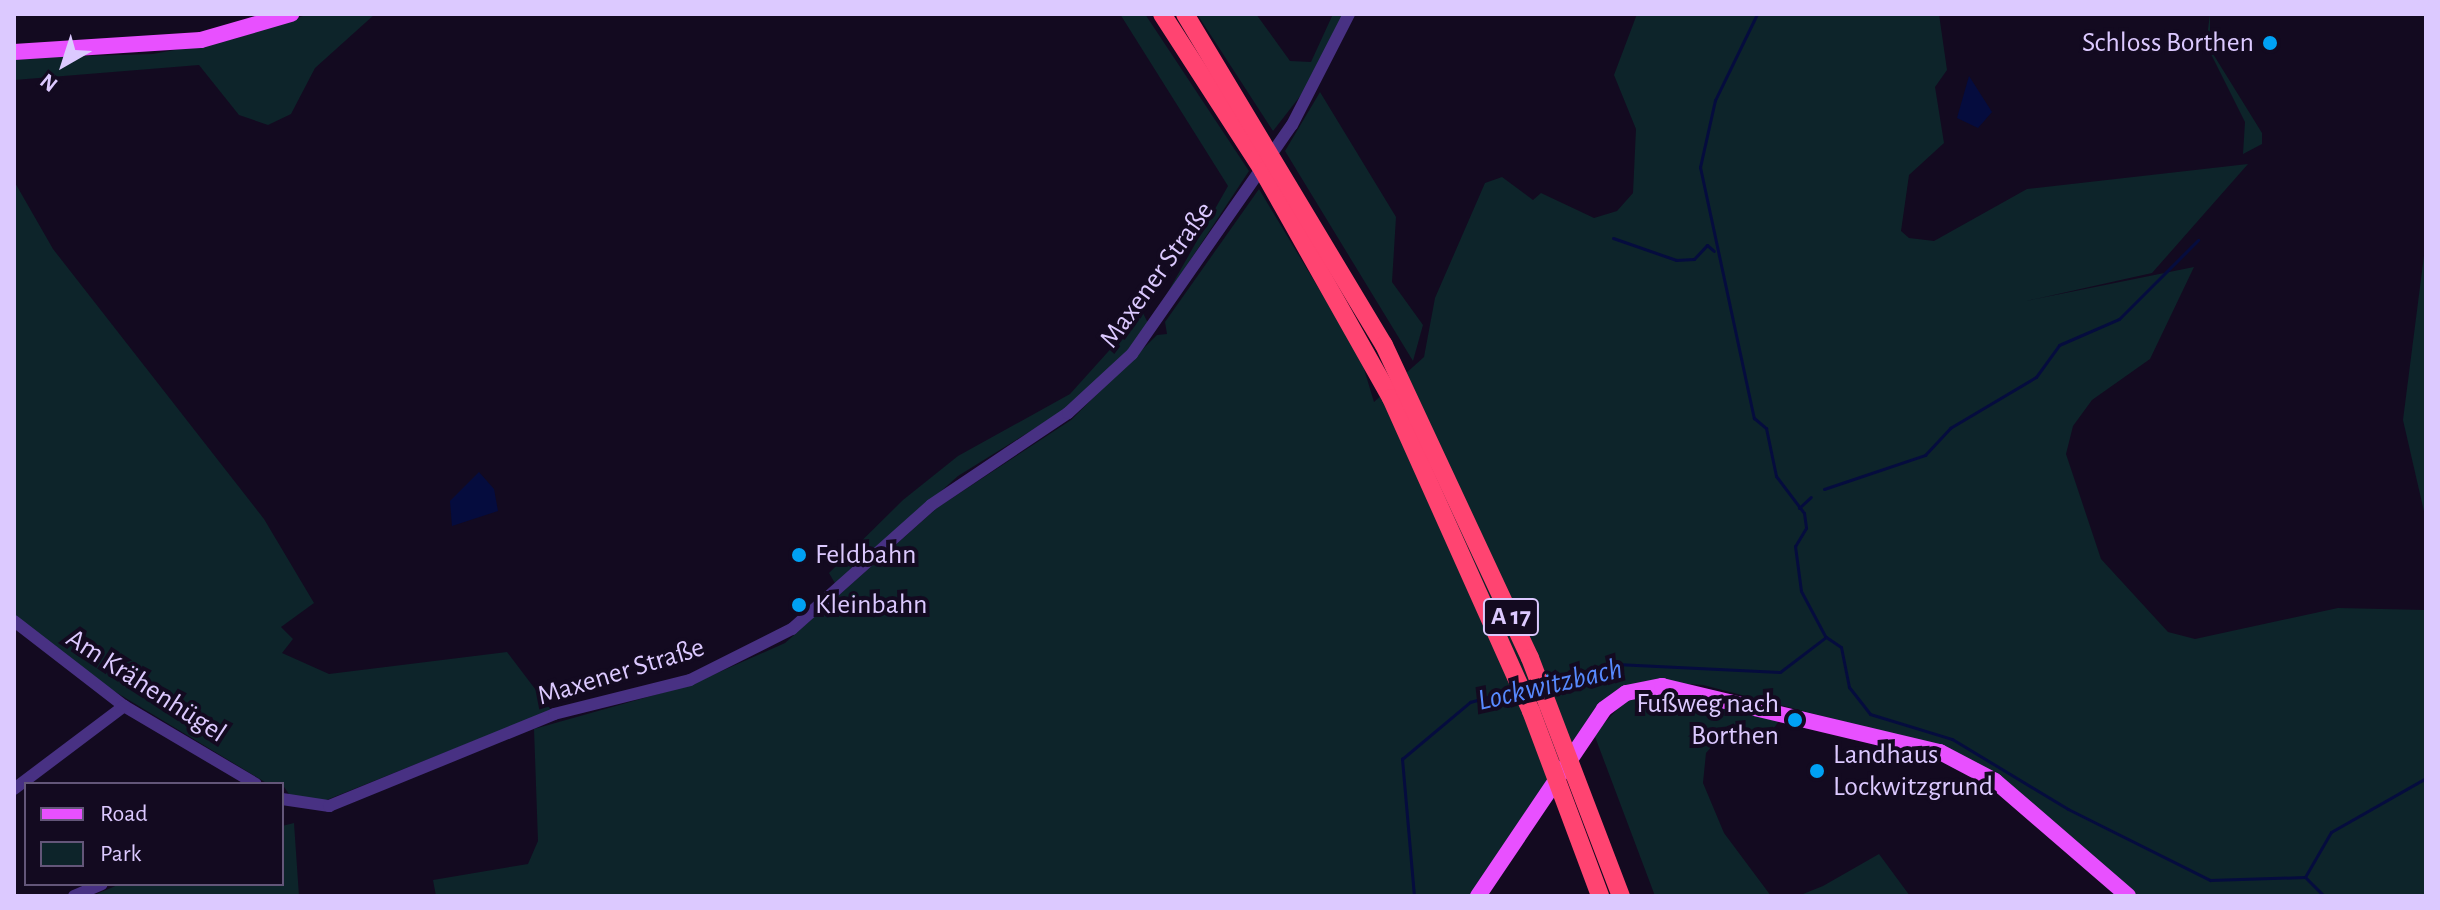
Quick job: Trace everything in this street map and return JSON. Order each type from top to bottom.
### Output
[{"type":"highway","name":"A 17","points":[[1162,14],[1376,349],[1515,674],[1600,896]]},
{"type":"highway","name":"A 17","points":[[1185,14],[1376,349],[1530,658],[1621,896]]},
{"type":"main road","points":[[14,44],[173,36],[261,14]]},
{"type":"main road","points":[[14,52],[201,40],[291,14]]},
{"type":"main road","points":[[1478,896],[1591,724],[1626,693],[1653,686],[1690,688],[1940,752],[1995,781],[2128,896]]},
{"type":"street","name":"Maxener Straße","points":[[284,803],[329,806],[554,714],[690,680],[756,653],[814,612],[958,483],[1100,387],[1161,319],[1292,125],[1349,14]]},
{"type":"street","name":"Am Krähenhügel","points":[[14,621],[124,706],[253,782]]},
{"type":"street","points":[[14,789],[124,706]]},
{"type":"street","points":[[75,896],[98,886]]},
{"type":"green space","points":[[309,14],[375,14],[315,68],[291,114],[268,125],[239,115],[199,65],[14,80],[14,58],[153,54],[234,39]]},
{"type":"green space","points":[[1120,14],[1145,14],[1249,171],[1160,306],[1228,186]]},
{"type":"green space","points":[[1197,14],[1256,14],[1290,61],[1311,62],[1333,14],[1343,14],[1315,77],[1273,131]]},
{"type":"green space","points":[[1637,14],[1939,14],[1947,70],[1935,87],[1944,143],[1909,175],[1901,231],[1909,238],[1934,241],[2027,189],[2248,164],[2152,273],[2026,301],[2194,267],[2150,359],[2092,400],[2073,426],[2066,454],[2101,559],[2168,632],[2195,639],[2338,608],[2426,610],[2426,896],[2135,896],[1942,747],[1703,685],[1645,681],[1625,688],[1570,745],[1471,896],[436,896],[433,880],[528,864],[538,841],[534,729],[690,685],[785,643],[937,508],[1071,420],[1157,335],[1167,334],[1165,322],[1259,189],[1361,359],[1374,402],[1424,357],[1435,298],[1485,183],[1502,177],[1533,200],[1541,193],[1594,218],[1617,211],[1633,193],[1636,129],[1614,75]]},
{"type":"green space","points":[[2210,14],[2210,49],[2262,133],[2262,144],[2243,154],[2245,122],[2206,44]]},
{"type":"green space","points":[[1320,92],[1396,217],[1392,282],[1423,325],[1413,361],[1285,151]]},
{"type":"green space","points":[[14,181],[53,249],[264,519],[314,603],[281,627],[293,639],[282,653],[329,674],[507,652],[551,710],[324,801],[291,797],[284,782],[265,782],[84,673],[14,615]]},
{"type":"green space","points":[[2426,240],[2426,520],[2403,420]]},
{"type":"green space","points":[[1143,313],[1149,325],[1131,350],[1069,407],[958,476],[836,585],[829,573],[903,500],[958,456],[1070,394]]},
{"type":"green space","points":[[1659,692],[1783,715],[1774,728],[1728,734],[1713,745],[1706,753],[1703,783],[1724,833],[1771,896],[1655,896],[1594,734],[1626,700]]},
{"type":"green space","points":[[294,823],[299,896],[92,896],[115,886],[284,886],[284,826]]},
{"type":"green space","points":[[1879,854],[1910,896],[1798,896],[1823,886]]},
{"type":"shaded area","points":[[1969,76],[1992,112],[1978,128],[1957,118]]},
{"type":"shaded area","points":[[479,472],[494,489],[498,511],[452,526],[450,501]]},
{"type":"waterway","points":[[1757,14],[1715,100],[1700,167],[1754,418],[1766,428],[1776,476],[1804,513],[1806,528],[1795,546],[1801,591],[1825,636]]},
{"type":"waterway","points":[[1613,238],[1676,260],[1694,259],[1707,245],[1714,251]]},
{"type":"waterway","points":[[1824,489],[1925,455],[1950,428],[2036,377],[2059,345],[2119,319],[2198,240]]},
{"type":"waterway","points":[[1799,508],[1811,497]]},
{"type":"waterway","name":"Lockwitzbach","points":[[1546,680],[1616,664],[1780,672],[1826,637],[1841,647],[1849,687],[1870,714],[1952,739],[2068,809],[2210,880],[2305,877],[2324,896]]},
{"type":"waterway","name":"Lockwitzbach","points":[[1414,896],[1402,759],[1470,702],[1516,689]]},
{"type":"waterway","points":[[2305,877],[2331,832],[2426,778]]},
{"type":"place","name":"Schloss Borthen","points":[[2270,43]]},
{"type":"place","name":"Feldbahn","points":[[799,555]]},
{"type":"place","name":"Kleinbahn","points":[[799,605]]},
{"type":"place","name":"Fußweg nach Borthen","points":[[1795,720]]},
{"type":"place","name":"Landhaus Lockwitzgrund","points":[[1817,771]]}]
